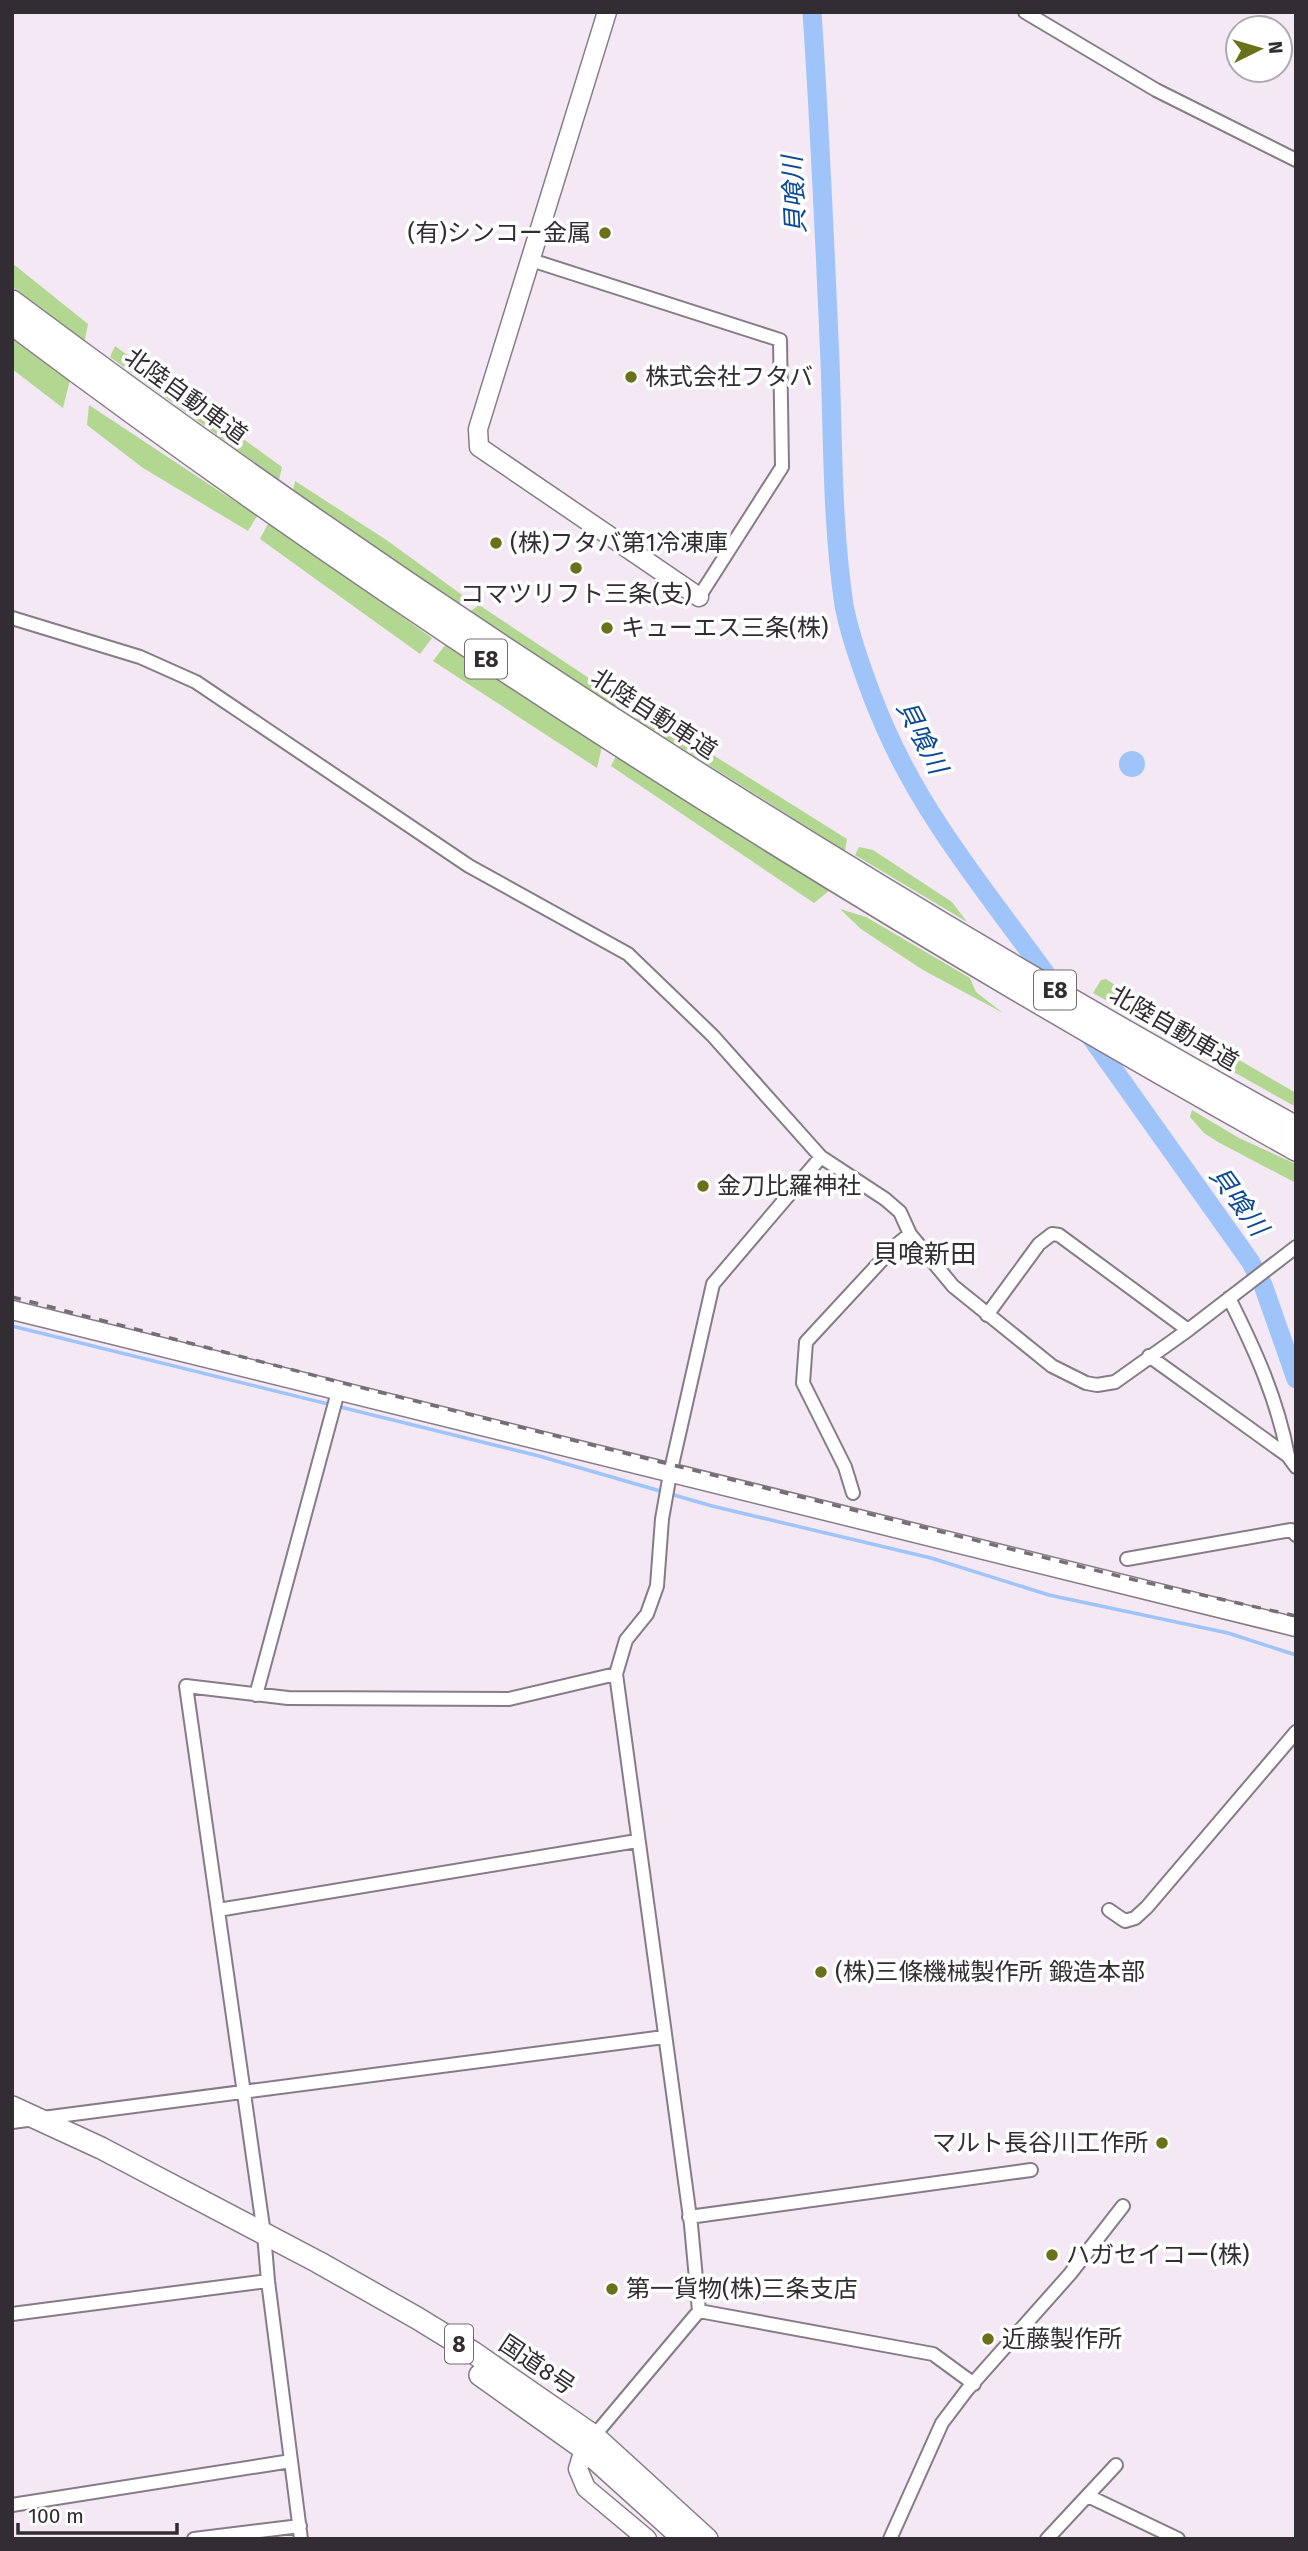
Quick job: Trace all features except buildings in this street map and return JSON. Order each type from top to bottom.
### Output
[{"type":"highway","name":"北陸自動車道","points":[[12,301],[225,457],[466,623],[672,757],[948,927],[1162,1053],[1296,1127]]},
{"type":"highway","name":"北陸自動車道","points":[[12,324],[217,475],[451,636],[689,790],[976,968],[1296,1150]]},
{"type":"highway","name":"国道8号","points":[[12,2107],[101,2148],[318,2262],[474,2353],[589,2442],[707,2539]]},
{"type":"highway","name":"国道8号","points":[[589,2442],[684,2539]]},
{"type":"street","points":[[531,260],[780,340],[782,467],[699,597],[479,447],[478,429],[607,12]]},
{"type":"street","points":[[1025,12],[1156,90],[1296,160]]},
{"type":"street","points":[[12,618],[139,657],[196,682],[468,866],[628,954],[713,1036],[821,1157],[900,1212],[910,1234],[953,1286],[1052,1366],[1086,1383],[1097,1385],[1115,1382],[1296,1247]]},
{"type":"street","points":[[647,2539],[586,2488],[578,2469],[589,2442],[699,2311],[617,1674],[626,1640],[647,1614],[657,1586],[662,1519],[670,1474],[713,1284],[821,1157]]},
{"type":"street","points":[[853,1493],[845,1467],[803,1383],[806,1342],[894,1247],[910,1234]]},
{"type":"street","points":[[986,1315],[1040,1244],[1052,1234],[1059,1235],[1188,1330]]},
{"type":"street","points":[[1231,1296],[1260,1361],[1282,1423],[1292,1462]]},
{"type":"street","points":[[12,1310],[336,1396],[670,1474],[1296,1627]]},
{"type":"street","points":[[1149,1356],[1292,1462]]},
{"type":"street","points":[[256,1695],[336,1396]]},
{"type":"street","points":[[1127,1559],[1291,1530],[1296,1535]]},
{"type":"street","points":[[194,2539],[301,2533],[264,2234],[186,1686],[288,1698],[509,1699],[617,1674]]},
{"type":"street","points":[[1110,1910],[1125,1921],[1135,1919],[1296,1732]]},
{"type":"street","points":[[218,1910],[638,1841]]},
{"type":"street","points":[[12,2122],[664,2037]]},
{"type":"street","points":[[689,2217],[1031,2170]]},
{"type":"street","points":[[890,2539],[942,2423],[1070,2274],[1123,2206]]},
{"type":"street","points":[[12,2314],[268,2281]]},
{"type":"street","points":[[699,2311],[933,2354],[974,2384]]},
{"type":"street","points":[[12,2504],[291,2461]]},
{"type":"street","points":[[1047,2539],[1115,2465]]},
{"type":"street","points":[[1088,2496],[1178,2539]]},
{"type":"green space","points":[[12,263],[88,324],[84,344],[12,286]]},
{"type":"green space","points":[[12,332],[71,376],[63,408],[12,369]]},
{"type":"green space","points":[[115,346],[282,467],[279,480],[110,357]]},
{"type":"green space","points":[[89,405],[257,516],[248,531],[143,468],[87,425]]},
{"type":"green space","points":[[295,481],[385,539],[465,597],[458,605],[293,490]]},
{"type":"green space","points":[[269,522],[432,638],[420,654],[260,539]]},
{"type":"green space","points":[[479,605],[619,698],[614,709],[468,613]]},
{"type":"green space","points":[[446,644],[602,746],[597,768],[433,661]]},
{"type":"green space","points":[[646,713],[847,839],[845,851],[636,719]]},
{"type":"green space","points":[[616,756],[830,890],[814,903],[611,766]]},
{"type":"green space","points":[[859,847],[873,850],[952,902],[967,922],[855,855]]},
{"type":"green space","points":[[840,909],[866,917],[970,978],[976,992],[1003,1013],[923,970],[861,929]]},
{"type":"green space","points":[[1106,979],[1146,1006],[1296,1093],[1296,1107],[1093,993],[1101,980]]},
{"type":"green space","points":[[1192,1110],[1239,1138],[1296,1164],[1296,1183],[1204,1133],[1190,1117]]},
{"type":"water","points":[[1132,751],[1141,755],[1145,764],[1141,773],[1132,777],[1123,773],[1119,764],[1123,755]]},
{"type":"waterway","name":"貝喰川","points":[[812,12],[835,514],[847,618],[879,712],[920,796],[964,862],[1058,991]]},
{"type":"waterway","name":"貝喰川","points":[[1085,1029],[1250,1261],[1263,1285],[1296,1379]]},
{"type":"waterway","points":[[12,1326],[539,1456],[712,1506],[931,1558],[1049,1595],[1228,1633],[1296,1655]]},
{"type":"railway","points":[[12,1297],[347,1384],[1135,1580],[1296,1616]]},
{"type":"place","name":"(有)シンコー金属","points":[[605,233]]},
{"type":"place","name":"株式会社フタバ","points":[[631,377]]},
{"type":"place","name":"(株)フタバ第1冷凍庫","points":[[496,543]]},
{"type":"place","name":"コマツリフト三条(支)","points":[[576,568]]},
{"type":"place","name":"キューエス三条(株)","points":[[607,628]]},
{"type":"place","name":"金刀比羅神社","points":[[703,1186]]},
{"type":"place","name":"(株)三條機械製作所 鍛造本部","points":[[821,1972]]},
{"type":"place","name":"マルト長谷川工作所","points":[[1162,2143]]},
{"type":"place","name":"ハガセイコー(株)","points":[[1052,2255]]},
{"type":"place","name":"第一貨物(株)三条支店","points":[[612,2289]]},
{"type":"place","name":"近藤製作所","points":[[988,2339]]},
{"type":"district","name":"貝喰新田","points":[[924,1254]]}]
